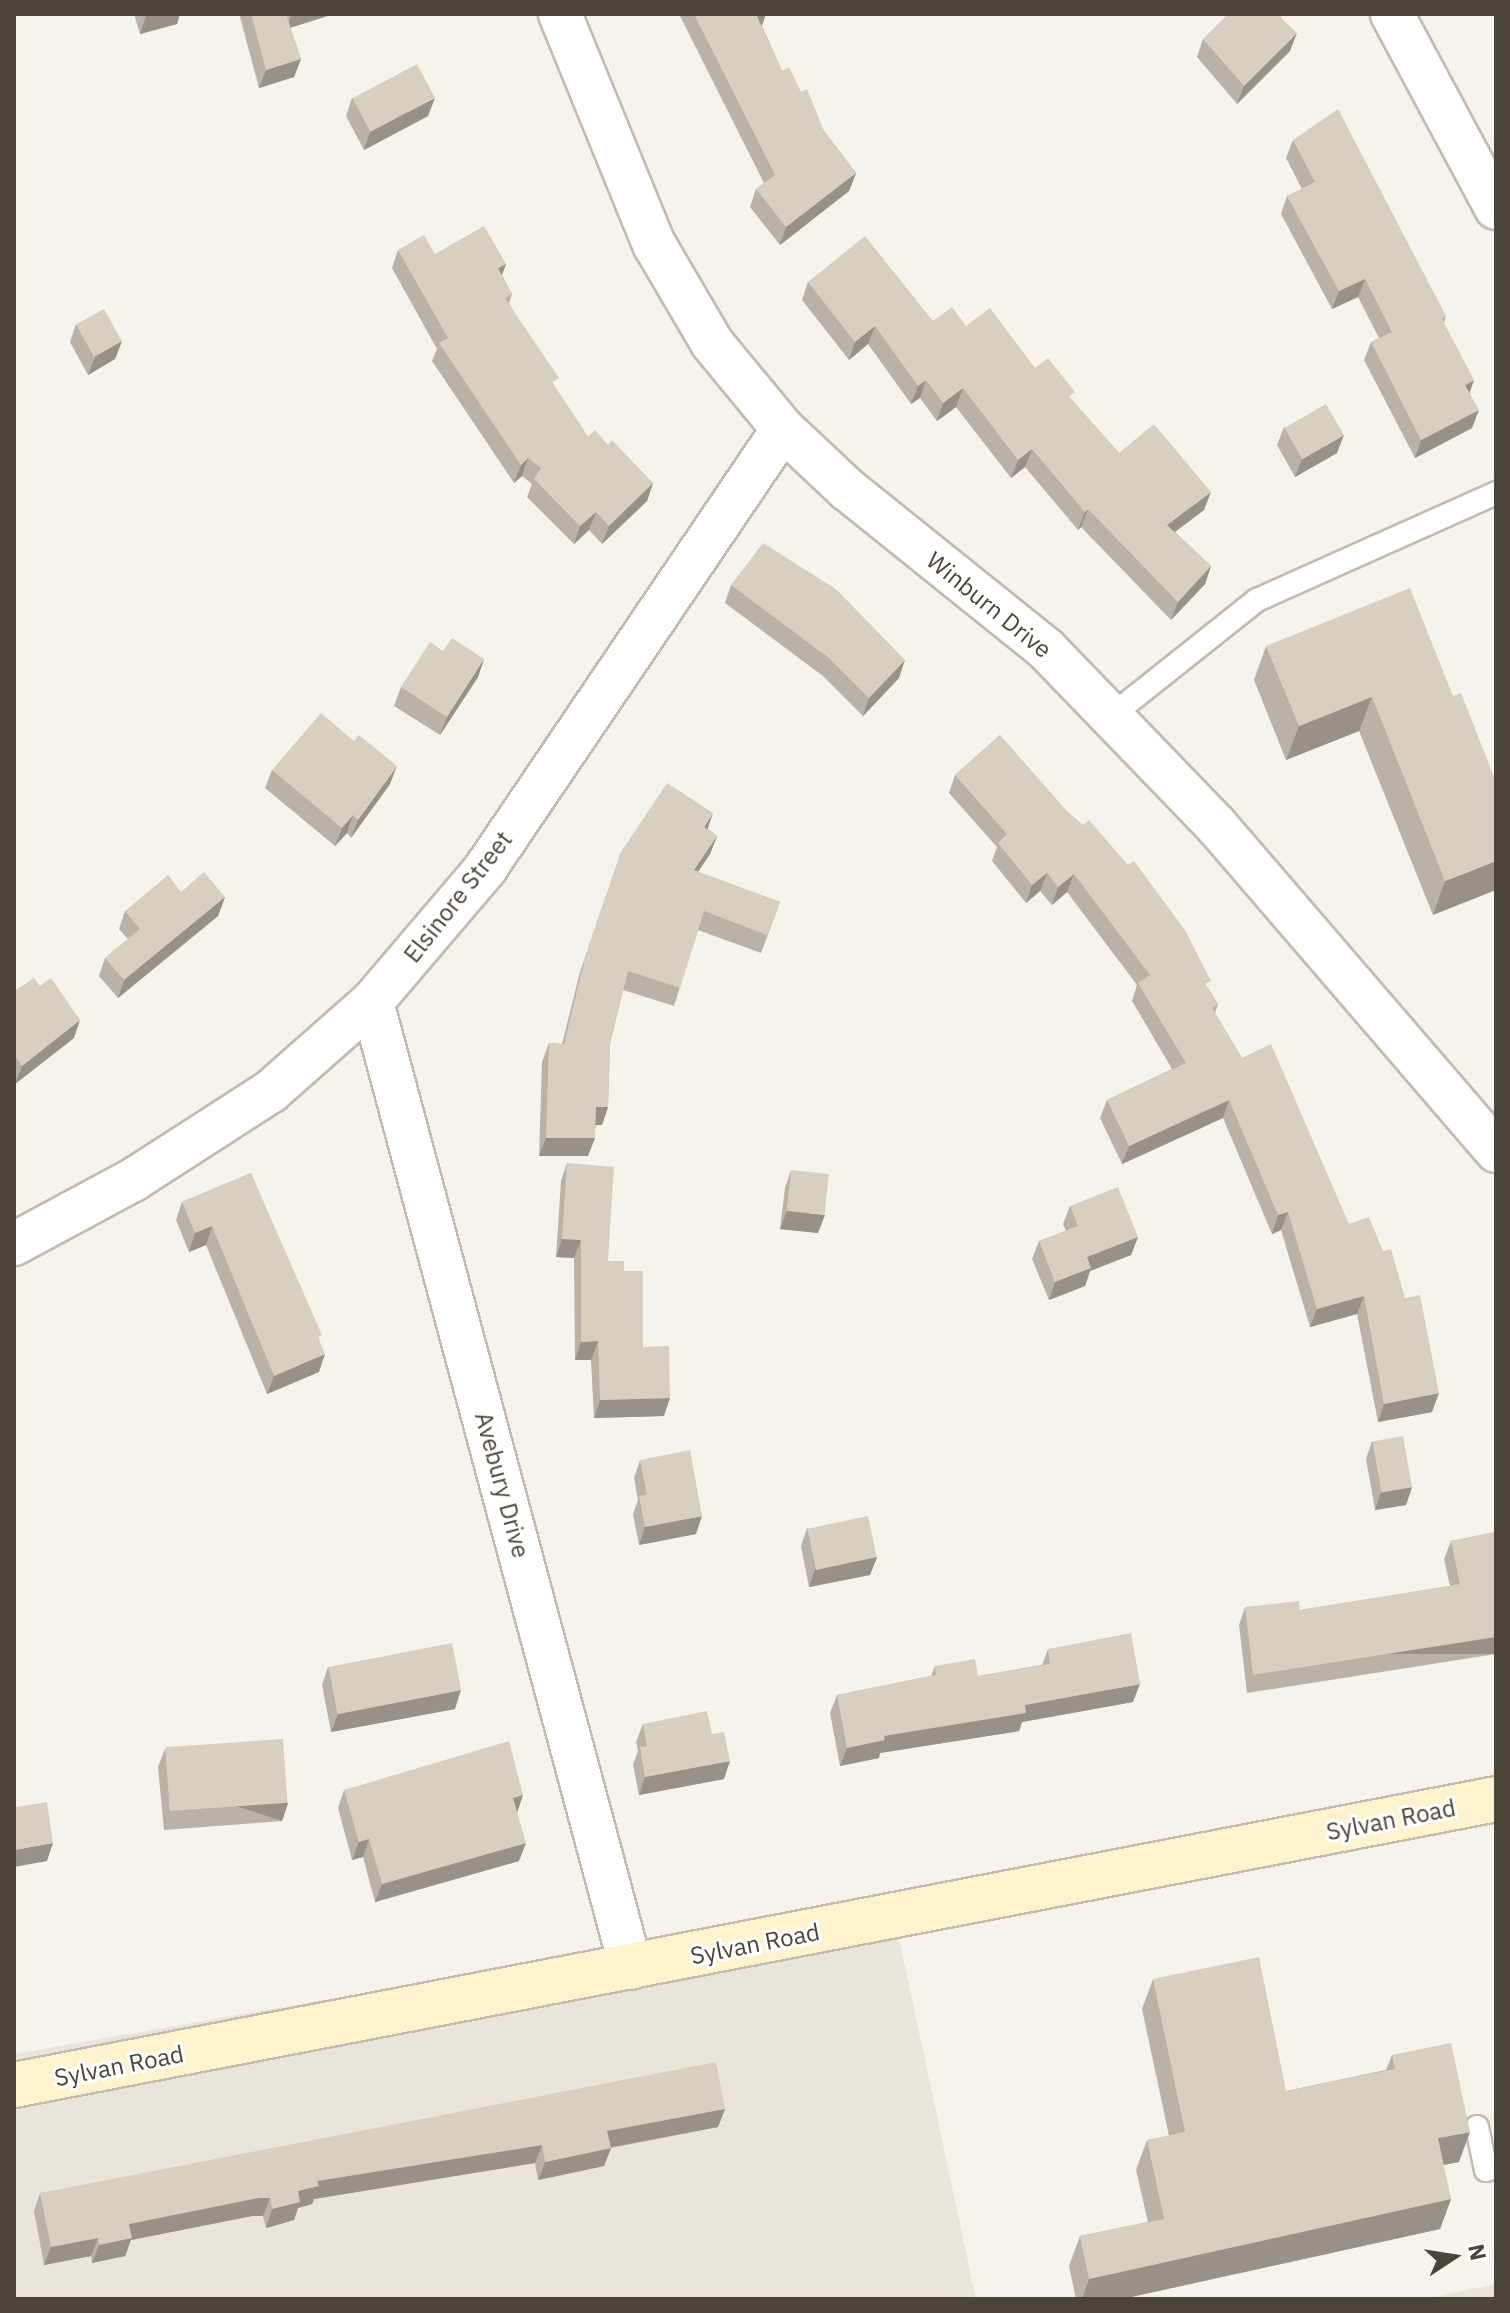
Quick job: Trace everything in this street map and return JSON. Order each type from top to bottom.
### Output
[{"type":"main road","name":"Sylvan Road","points":[[14,2085],[1496,1799]]},
{"type":"street","name":"Winburn Drive","points":[[560,14],[654,244],[712,343],[783,429],[847,489],[1046,649],[1216,825],[1496,1151]]},
{"type":"street","points":[[1392,14],[1496,208]]},
{"type":"street","name":"Elsinore Street","points":[[14,1244],[133,1180],[271,1091],[372,1002],[485,869],[783,429]]},
{"type":"street","name":"Avebury Drive","points":[[372,1002],[631,1968]]},
{"type":"lane","points":[[1111,716],[1257,600],[1496,493]]},
{"type":"lane","points":[[1477,2127],[1486,2170],[1496,2167]]},
{"type":"shaded area","points":[[891,1901],[976,2299],[14,2299],[14,2054]]},
{"type":"shaded area","points":[[1496,2284],[1496,2299],[1422,2299]]},
{"type":"building","points":[[251,14],[286,14],[301,59],[266,70]]},
{"type":"building","points":[[694,14],[756,14],[782,71],[789,67],[801,92],[807,89],[824,131],[856,173],[786,227],[756,189],[775,175]]},
{"type":"building","points":[[1228,14],[1280,14],[1297,33],[1244,86],[1203,39]]},
{"type":"building","points":[[417,64],[435,98],[370,132],[353,98]]},
{"type":"building","points":[[1338,109],[1446,316],[1442,319],[1474,380],[1465,385],[1479,410],[1421,440],[1371,342],[1392,332],[1365,279],[1339,291],[1287,196],[1315,182],[1293,140]]},
{"type":"building","points":[[484,226],[506,264],[498,268],[512,294],[505,298],[559,378],[552,382],[588,437],[595,430],[608,445],[612,440],[653,483],[609,526],[596,512],[580,526],[534,479],[541,468],[528,458],[521,465],[439,343],[448,338],[398,250],[424,235],[435,254]]},
{"type":"building","points":[[865,236],[933,321],[952,307],[966,326],[990,308],[1035,368],[1048,358],[1075,392],[1069,397],[1119,453],[1154,424],[1211,492],[1167,525],[1211,566],[1178,602],[1088,509],[1085,512],[1032,449],[1018,460],[963,388],[943,403],[926,380],[918,386],[875,326],[855,342],[808,282]]},
{"type":"building","points":[[104,309],[122,341],[94,357],[76,325]]},
{"type":"building","points":[[1326,404],[1344,435],[1302,459],[1284,428]]},
{"type":"building","points":[[763,543],[836,589],[905,660],[869,698],[829,658],[731,585]]},
{"type":"building","points":[[1410,588],[1453,696],[1461,693],[1496,782],[1496,861],[1445,881],[1372,697],[1299,726],[1266,646]]},
{"type":"building","points":[[452,638],[484,659],[447,717],[401,687],[430,642],[443,651]]},
{"type":"building","points":[[321,713],[354,741],[359,735],[397,766],[358,820],[353,815],[342,828],[272,770]]},
{"type":"building","points":[[1000,735],[1067,811],[1083,825],[1089,820],[1128,865],[1134,861],[1185,930],[1211,981],[1205,984],[1218,1004],[1212,1008],[1242,1058],[1271,1044],[1349,1224],[1369,1217],[1383,1251],[1391,1249],[1405,1298],[1420,1295],[1439,1393],[1384,1404],[1364,1296],[1317,1309],[1288,1212],[1278,1215],[1229,1100],[1129,1146],[1107,1100],[1186,1063],[1138,983],[1150,975],[1074,874],[1058,887],[1047,873],[1032,885],[998,843],[1007,834],[955,775]]},
{"type":"building","points":[[667,783],[713,813],[704,827],[717,836],[694,870],[780,902],[767,935],[704,911],[680,988],[628,971],[610,1044],[608,1107],[596,1107],[595,1138],[546,1138],[549,1043],[564,1044],[586,954],[621,852]]},
{"type":"building","points":[[204,872],[225,897],[124,980],[105,958],[140,929],[125,911],[168,875],[181,892]]},
{"type":"building","points":[[34,978],[40,986],[51,978],[80,1020],[22,1066],[14,1055],[14,991]]},
{"type":"building","points":[[567,1163],[614,1167],[608,1261],[624,1261],[624,1271],[643,1271],[643,1347],[669,1346],[670,1398],[600,1400],[598,1341],[581,1342],[581,1240],[562,1239]]},
{"type":"building","points":[[791,1170],[829,1174],[825,1215],[787,1211]]},
{"type":"building","points":[[251,1173],[322,1335],[318,1337],[325,1354],[274,1376],[212,1226],[195,1233],[182,1202]]},
{"type":"building","points":[[1118,1187],[1138,1237],[1087,1257],[1091,1268],[1055,1282],[1039,1241],[1078,1226],[1070,1206]]},
{"type":"building","points":[[1403,1436],[1412,1487],[1382,1493],[1372,1441]]},
{"type":"building","points":[[690,1450],[702,1516],[645,1527],[639,1496],[647,1495],[640,1460]]},
{"type":"building","points":[[868,1516],[877,1557],[816,1570],[807,1529]]},
{"type":"building","points":[[1496,1532],[1496,1637],[1253,1675],[1245,1607],[1299,1601],[1300,1610],[1460,1584],[1451,1541]]},
{"type":"building","points":[[1131,1633],[1140,1684],[1025,1705],[1026,1713],[884,1736],[885,1740],[847,1748],[837,1695],[936,1675],[935,1666],[975,1659],[978,1676],[1050,1664],[1048,1649]]},
{"type":"building","points":[[452,1643],[461,1690],[337,1714],[328,1667]]},
{"type":"building","points":[[707,1711],[712,1734],[724,1732],[730,1761],[645,1777],[640,1747],[647,1746],[643,1724]]},
{"type":"building","points":[[283,1739],[287,1803],[170,1811],[165,1747]]},
{"type":"building","points":[[509,1741],[523,1795],[513,1798],[526,1843],[382,1884],[369,1839],[359,1842],[344,1790]]},
{"type":"building","points":[[14,1798],[16,1807],[47,1802],[53,1843],[14,1850]]},
{"type":"building","points":[[1259,1957],[1286,2091],[1395,2069],[1392,2055],[1451,2043],[1470,2132],[1438,2138],[1451,2199],[1089,2279],[1080,2236],[1164,2219],[1147,2140],[1185,2132],[1153,1979]]},
{"type":"building","points":[[716,2062],[725,2109],[607,2131],[611,2148],[545,2162],[542,2145],[317,2181],[319,2186],[298,2191],[300,2202],[272,2209],[270,2198],[258,2198],[129,2224],[132,2238],[99,2245],[98,2238],[51,2247],[40,2193]]}]
